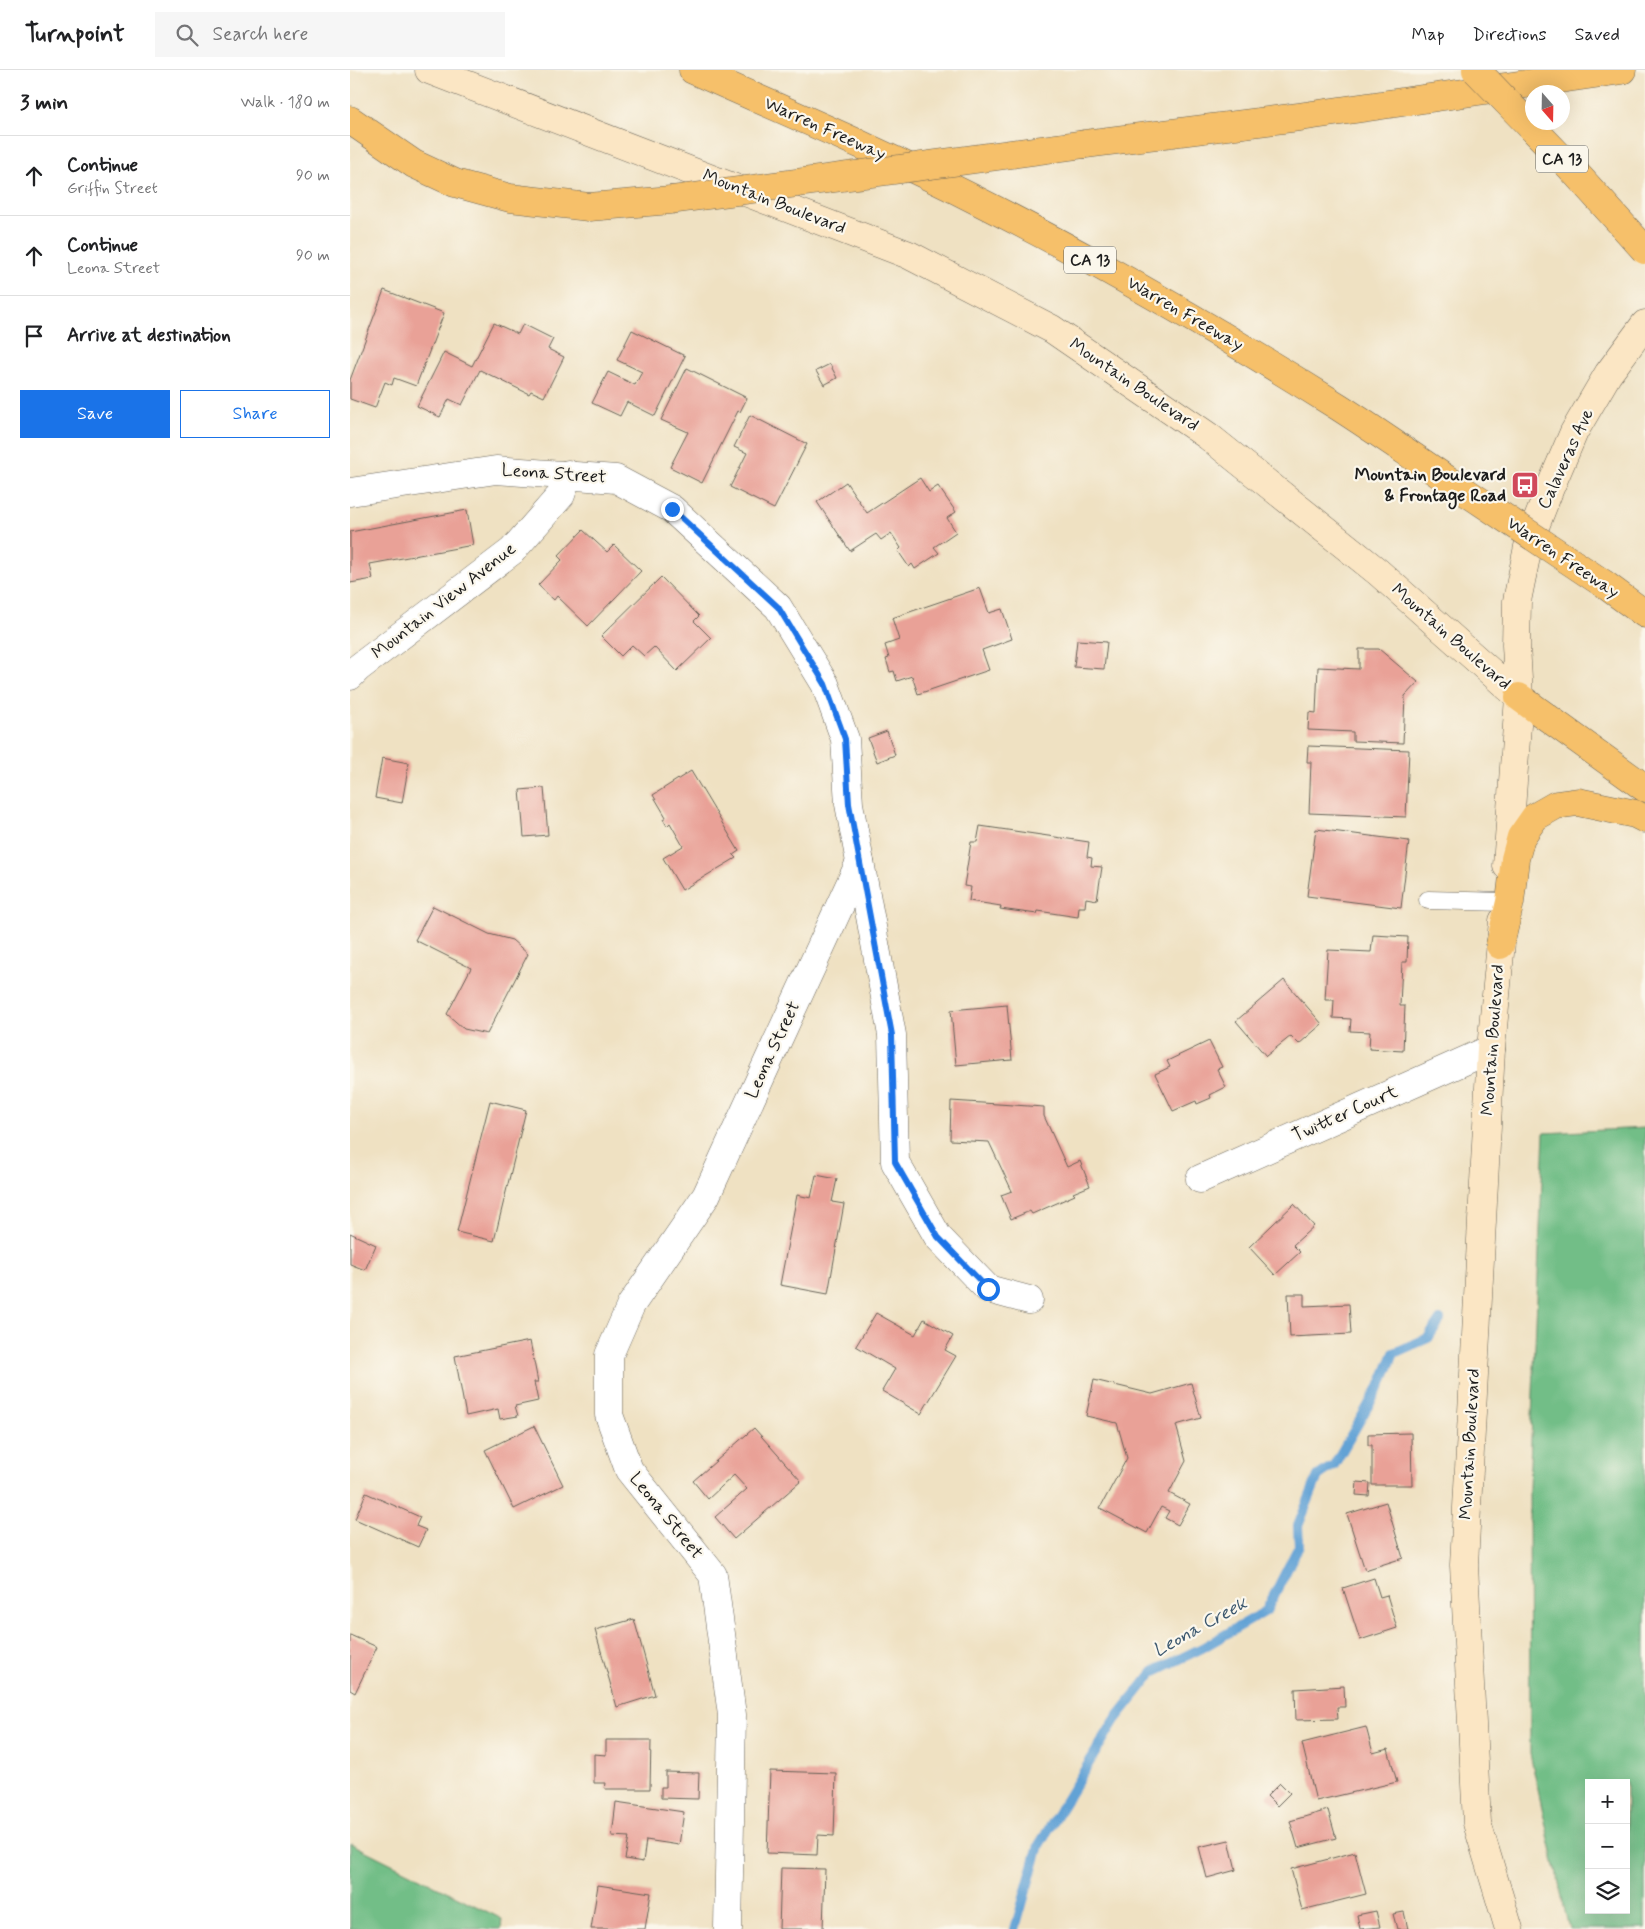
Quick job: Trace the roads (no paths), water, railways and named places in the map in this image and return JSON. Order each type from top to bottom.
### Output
[{"type":"highway","name":"Warren Freeway","points":[[693,70],[842,135],[974,198],[1095,262],[1219,333],[1340,408],[1604,584],[1645,614]]},
{"type":"highway","name":"CA 13","points":[[1476,70],[1571,168],[1645,250]]},
{"type":"highway","points":[[350,120],[414,164],[455,183],[510,198],[589,206],[671,200],[1299,117],[1622,70]]},
{"type":"highway","points":[[1519,696],[1645,788]]},
{"type":"highway","points":[[1500,945],[1510,902],[1515,859],[1521,837],[1535,817],[1556,805],[1578,802],[1635,814],[1645,819]]},
{"type":"street","name":"Mountain Boulevard","points":[[429,70],[909,255],[1052,329],[1208,436],[1378,572],[1519,696],[1491,1049],[1464,1565],[1477,1824],[1509,1929]]},
{"type":"street","name":"Calaveras Ave","points":[[1519,696],[1516,601],[1529,542],[1574,432],[1608,374],[1645,324]]},
{"type":"street","name":"Leona Street","points":[[350,492],[496,470],[616,479],[672,509],[778,607],[825,684],[845,739],[849,804],[860,862],[706,1196],[631,1305],[609,1355],[609,1415],[629,1470],[713,1575],[732,1714],[728,1929]]},
{"type":"street","name":"Mountain View Avenue","points":[[350,676],[512,551],[561,495],[568,474]]},
{"type":"street","points":[[860,862],[892,1035],[895,1162],[938,1237],[988,1289],[1029,1300]]},
{"type":"street","name":"Twitter Court","points":[[1200,1179],[1491,1049]]},
{"type":"lane","points":[[1428,900],[1504,902]]},
{"type":"waterway","name":"Leona Creek","points":[[1015,1929],[1039,1845],[1115,1720],[1153,1672],[1202,1648],[1266,1611],[1299,1546],[1298,1526],[1318,1476],[1334,1465],[1383,1380],[1394,1353],[1428,1338],[1440,1320]]},
{"type":"place","name":"Mountain Boulevard & Frontage Road","points":[[1525,485]]}]
